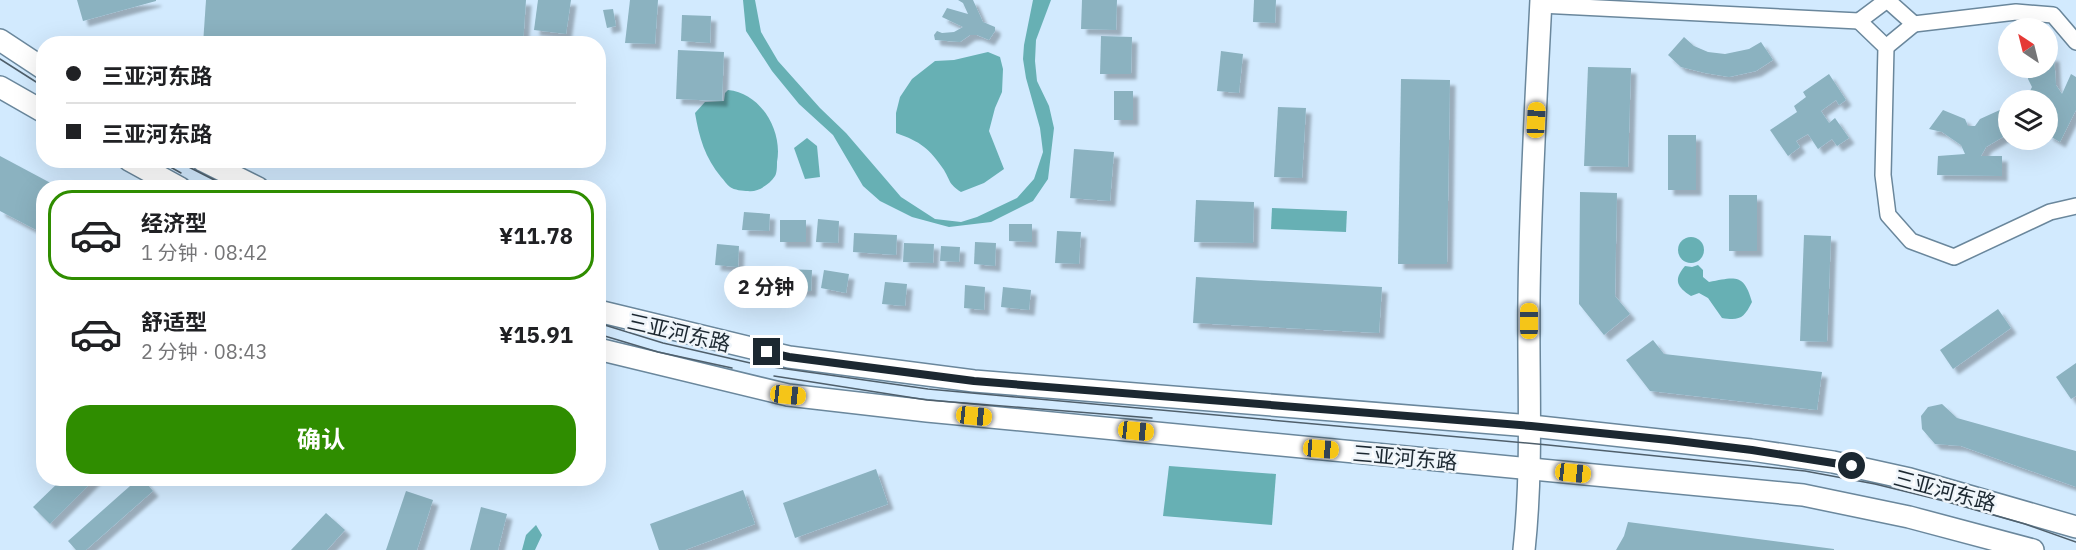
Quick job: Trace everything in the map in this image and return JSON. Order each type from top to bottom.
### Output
[{"type":"main road","points":[[1524,550],[1530,469],[1529,287],[1540,2]]},
{"type":"main road","points":[[0,40],[36,64]]},
{"type":"main road","points":[[0,87],[36,107]]},
{"type":"main road","points":[[144,168],[165,180]]},
{"type":"main road","points":[[218,168],[242,180]]},
{"type":"main road","name":"三亚河东路","points":[[606,313],[789,357],[962,379],[1531,426],[1669,440],[1833,462],[1910,479],[2076,528]]},
{"type":"main road","name":"三亚河东路","points":[[606,351],[788,395],[927,411],[1803,495],[1909,517],[2033,550]]},
{"type":"street","points":[[1540,2],[1859,21],[1887,0],[1914,24]]},
{"type":"street","points":[[1886,48],[1914,24],[2016,12],[2053,15],[2076,42]]},
{"type":"street","points":[[1859,21],[1886,48],[1883,175],[1888,215],[1911,242],[1954,257],[2050,212],[2076,206]]},
{"type":"shaded area","points":[[743,0],[755,0],[761,32],[778,61],[846,133],[901,197],[935,219],[961,222],[1017,198],[1034,179],[1043,152],[1040,128],[1026,78],[1023,59],[1024,45],[1033,0],[1051,0],[1036,40],[1035,61],[1037,81],[1049,106],[1054,128],[1048,179],[1033,201],[991,222],[949,227],[912,217],[880,201],[863,186],[833,135],[799,104],[772,71],[746,31]]},
{"type":"shaded area","points":[[988,52],[1000,57],[1003,69],[1002,92],[989,131],[1004,169],[984,183],[961,192],[952,184],[929,151],[912,139],[896,133],[896,113],[900,97],[912,79],[935,61],[954,60]]},
{"type":"shaded area","points":[[728,90],[750,98],[760,106],[773,126],[777,138],[776,175],[767,185],[755,191],[739,190],[728,185],[715,170],[698,130],[695,113],[705,102],[724,101]]},
{"type":"shaded area","points":[[807,138],[817,146],[820,177],[805,179],[794,148]]},
{"type":"shaded area","points":[[1272,208],[1347,211],[1346,232],[1271,229]]},
{"type":"shaded area","points":[[1691,237],[1700,241],[1704,250],[1700,259],[1691,263],[1682,259],[1678,250],[1682,241]]},
{"type":"shaded area","points":[[1698,265],[1703,270],[1703,277],[1709,282],[1732,278],[1746,286],[1752,302],[1744,315],[1733,319],[1722,318],[1708,298],[1699,293],[1691,296],[1682,289],[1678,283],[1681,271],[1685,266]]},
{"type":"shaded area","points":[[1169,466],[1276,474],[1272,525],[1163,516]]},
{"type":"shaded area","points":[[536,525],[542,535],[535,550],[522,550],[526,535]]},
{"type":"building","points":[[77,0],[156,0],[156,1],[83,21]]},
{"type":"building","points":[[206,0],[526,0],[524,36],[204,36]]},
{"type":"building","points":[[538,0],[571,0],[566,34],[534,30]]},
{"type":"building","points":[[630,0],[658,0],[655,44],[625,43]]},
{"type":"building","points":[[958,0],[973,0],[983,22],[995,27],[989,40],[970,35],[960,42],[935,40],[934,35],[937,31],[954,32],[963,27],[942,17],[947,8],[968,14],[963,3]]},
{"type":"building","points":[[1082,0],[1117,0],[1116,30],[1081,29]]},
{"type":"building","points":[[1254,0],[1276,0],[1275,23],[1253,22]]},
{"type":"building","points":[[613,9],[616,26],[607,28],[603,10]]},
{"type":"building","points":[[682,15],[711,16],[710,43],[681,41]]},
{"type":"building","points":[[1101,36],[1132,37],[1131,74],[1100,74]]},
{"type":"building","points":[[1684,37],[1694,46],[1708,52],[1725,54],[1749,49],[1761,42],[1773,60],[1756,71],[1729,77],[1681,67],[1668,55]]},
{"type":"building","points":[[678,50],[724,52],[722,101],[676,99]]},
{"type":"building","points":[[1221,51],[1243,54],[1239,93],[1217,91]]},
{"type":"building","points":[[1588,67],[1631,68],[1628,167],[1584,166]]},
{"type":"building","points":[[1829,74],[1846,100],[1839,105],[1836,100],[1821,111],[1829,123],[1835,118],[1849,138],[1837,146],[1832,139],[1818,149],[1808,134],[1796,141],[1800,147],[1788,156],[1770,130],[1797,112],[1794,106],[1806,97],[1803,92]]},
{"type":"building","points":[[2071,74],[2076,77],[2076,110],[2060,142],[2058,141],[2058,90],[2030,90],[2032,87],[2028,79],[2056,78],[2056,85],[2062,94]]},
{"type":"building","points":[[1401,79],[1450,80],[1447,264],[1398,264]]},
{"type":"building","points":[[1114,91],[1133,91],[1133,120],[1114,120]]},
{"type":"building","points":[[1278,107],[1306,108],[1302,178],[1274,177]]},
{"type":"building","points":[[1943,110],[1965,119],[1968,126],[1975,126],[1980,119],[1998,111],[1998,140],[1986,147],[1981,156],[2002,156],[2002,176],[1937,175],[1938,156],[1965,154],[1961,145],[1942,132],[1929,129]]},
{"type":"building","points":[[1668,135],[1696,135],[1696,190],[1668,190]]},
{"type":"building","points":[[1074,149],[1114,152],[1110,201],[1070,198]]},
{"type":"building","points":[[0,156],[45,180],[36,180],[36,230],[0,211]]},
{"type":"building","points":[[1580,192],[1617,193],[1615,296],[1630,314],[1604,335],[1579,304]]},
{"type":"building","points":[[1729,195],[1757,195],[1757,251],[1729,251]]},
{"type":"building","points":[[1196,200],[1254,202],[1253,243],[1194,242]]},
{"type":"building","points":[[744,212],[770,214],[769,231],[742,230]]},
{"type":"building","points":[[818,219],[839,221],[838,243],[816,242]]},
{"type":"building","points":[[780,220],[806,220],[806,242],[780,242]]},
{"type":"building","points":[[1009,224],[1032,224],[1032,242],[1009,241]]},
{"type":"building","points":[[1057,231],[1081,232],[1079,264],[1055,263]]},
{"type":"building","points":[[854,233],[897,235],[896,255],[853,252]]},
{"type":"building","points":[[1804,235],[1831,236],[1827,342],[1800,341]]},
{"type":"building","points":[[975,242],[996,243],[995,266],[974,264]]},
{"type":"building","points":[[904,243],[934,244],[933,263],[903,262]]},
{"type":"building","points":[[717,244],[739,246],[738,267],[715,265]]},
{"type":"building","points":[[941,246],[960,247],[959,262],[940,261]]},
{"type":"building","points":[[785,269],[812,270],[811,291],[784,290]]},
{"type":"building","points":[[824,270],[849,274],[846,293],[821,288]]},
{"type":"building","points":[[1196,277],[1382,287],[1379,333],[1193,323]]},
{"type":"building","points":[[885,282],[907,284],[905,306],[882,304]]},
{"type":"building","points":[[965,285],[985,287],[984,310],[964,308]]},
{"type":"building","points":[[1003,287],[1031,290],[1029,310],[1001,307]]},
{"type":"building","points":[[1998,309],[2011,328],[1953,369],[1940,350]]},
{"type":"building","points":[[1653,340],[1664,354],[1822,372],[1817,410],[1650,391],[1626,360]]},
{"type":"building","points":[[2076,363],[2076,396],[2071,399],[2056,377]]},
{"type":"building","points":[[1942,404],[1957,418],[2076,451],[2076,487],[1961,446],[1935,444],[1922,429],[1921,416],[1928,407]]},
{"type":"building","points":[[876,469],[888,504],[795,538],[783,503]]},
{"type":"building","points":[[55,486],[88,486],[50,524],[33,507]]},
{"type":"building","points":[[130,486],[149,486],[153,491],[86,550],[76,550],[68,541]]},
{"type":"building","points":[[743,490],[755,524],[685,550],[659,550],[650,524]]},
{"type":"building","points":[[406,491],[433,500],[417,550],[386,550]]},
{"type":"building","points":[[481,507],[507,514],[498,550],[470,550]]},
{"type":"building","points":[[326,513],[345,530],[327,550],[291,550]]},
{"type":"building","points":[[1628,522],[1834,550],[1616,550],[1624,536]]},
{"type":"tram line","points":[[0,59],[36,82]]},
{"type":"tram line","points":[[172,168],[181,173]]},
{"type":"tram line","points":[[191,168],[214,180]]},
{"type":"tram line","points":[[606,325],[663,343],[759,365],[928,389],[1548,445],[1805,471],[1875,484],[1944,501],[2025,524],[2076,542]]},
{"type":"tram line","points":[[606,336],[658,352],[732,368]]},
{"type":"tram line","points":[[774,376],[927,400],[1152,418]]},
{"type":"route","points":[[767,352],[789,357],[974,381],[1531,426],[1752,450],[1852,466]]}]
